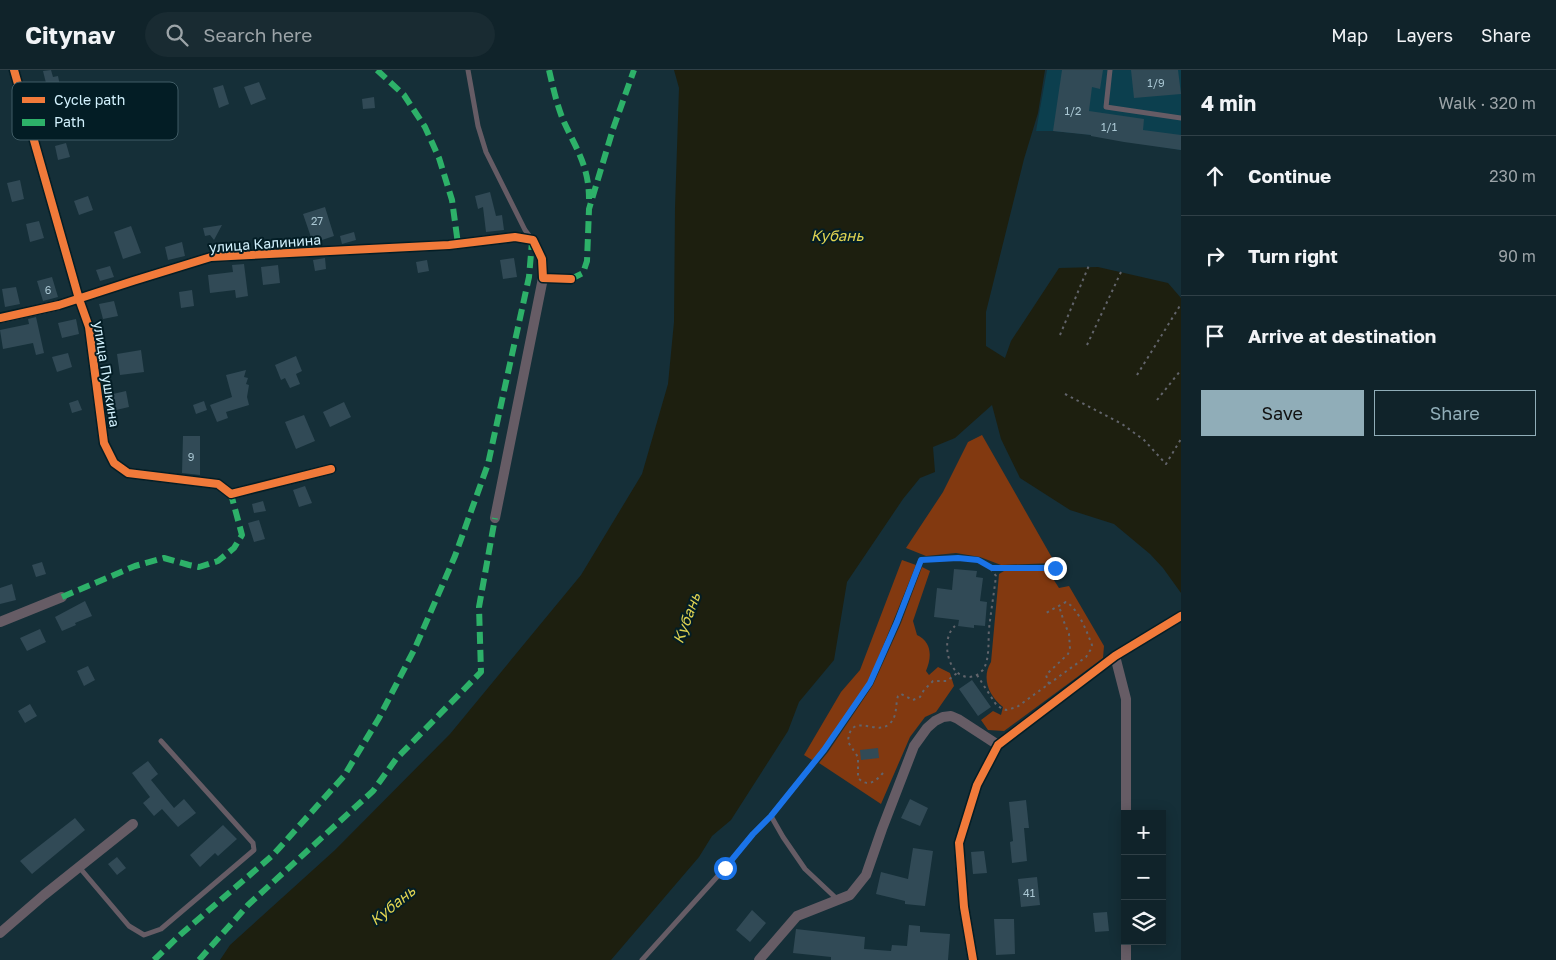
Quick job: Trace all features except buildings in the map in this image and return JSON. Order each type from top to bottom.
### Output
[{"type":"street","name":"улица Пушкина","points":[[34,140],[79,299],[89,327],[104,443],[114,463],[128,473],[218,484],[232,494],[331,469]]},
{"type":"street","name":"улица Калинина","points":[[0,318],[59,306],[211,257],[449,245],[515,237],[532,240]]},
{"type":"street","points":[[496,518],[543,278],[542,259],[532,240]]},
{"type":"street","points":[[543,278],[571,279]]},
{"type":"street","points":[[0,622],[62,597]]},
{"type":"street","points":[[973,960],[964,907],[959,843],[977,785],[998,746],[1114,656],[1181,616]]},
{"type":"street","points":[[1114,656],[1126,699],[1126,810]]},
{"type":"street","points":[[759,960],[797,916],[850,895],[866,875],[914,746],[927,728],[943,717],[951,716],[998,746]]},
{"type":"street","points":[[0,933],[36,901],[133,824]]},
{"type":"street","points":[[1126,945],[1126,960]]},
{"type":"lane","points":[[468,70],[478,126],[486,152],[524,230],[532,240]]},
{"type":"lane","points":[[1110,70],[1106,107],[1181,118]]},
{"type":"lane","points":[[642,960],[771,816],[824,750],[870,683],[897,622],[921,560]]},
{"type":"lane","points":[[79,867],[129,926],[144,935],[161,929],[254,850],[253,843],[161,741]]},
{"type":"lane","points":[[771,816],[805,869],[838,901]]},
{"type":"path","points":[[1060,334],[1090,263]]},
{"type":"path","points":[[1087,345],[1121,272]]},
{"type":"path","points":[[1137,375],[1181,304]]},
{"type":"path","points":[[1157,400],[1181,370]]},
{"type":"path","points":[[1065,394],[1122,424],[1144,440],[1166,464],[1181,439]]},
{"type":"path","points":[[921,560],[958,558],[978,560],[992,568],[1055,568]]},
{"type":"path","points":[[955,626],[949,633],[947,644],[947,652],[951,664],[957,673],[966,677],[977,675],[982,671],[988,650],[996,576],[992,568]]},
{"type":"path","points":[[977,675],[997,706],[1006,710],[1017,706],[1086,656],[1092,645],[1080,618],[1070,604],[1066,602],[1044,614]]},
{"type":"path","points":[[1049,684],[1046,675],[1068,654],[1070,649],[1069,634],[1059,606]]},
{"type":"path","points":[[883,773],[876,781],[866,784],[858,778],[858,756],[848,742],[851,731],[861,725],[875,728],[888,726],[896,714],[898,696],[901,694],[913,700],[917,699],[933,681],[947,682],[957,673]]},
{"type":"shaded area","points":[[1047,70],[1181,70],[1181,150],[1085,134],[1036,131]]},
{"type":"shaded area","points":[[982,435],[1055,563],[1001,565],[980,557],[956,553],[926,556],[906,548],[943,492],[968,442]]},
{"type":"shaded area","points":[[902,560],[916,565],[868,683],[822,750],[812,760],[804,755],[841,692],[860,670]]},
{"type":"shaded area","points":[[922,567],[930,571],[913,621],[917,635],[928,646],[930,655],[926,671],[929,675],[938,667],[950,673],[954,686],[936,712],[925,717],[910,737],[881,804],[819,763],[873,685],[901,623]]},
{"type":"shaded area","points":[[1004,571],[1048,571],[1059,588],[1069,586],[1104,646],[1103,658],[1004,731],[988,730],[981,720],[993,711],[1001,715],[1003,707],[990,692],[987,674],[991,662],[999,574]]},
{"type":"water","name":"Кубань","points":[[674,70],[1045,70],[1038,113],[1024,159],[986,312],[986,346],[1005,358],[1011,341],[1059,268],[1098,267],[1168,283],[1181,298],[1181,593],[1150,554],[1114,524],[1070,510],[1020,478],[1001,439],[992,405],[955,438],[933,447],[935,472],[920,478],[903,499],[847,582],[834,660],[799,702],[788,731],[731,820],[712,836],[699,857],[611,960],[220,960],[230,945],[335,850],[450,734],[581,575],[642,474],[668,384],[674,322],[679,88]]},
{"type":"marked path","points":[[377,70],[404,95],[425,127],[439,158],[452,200],[458,244]]},
{"type":"marked path","points":[[549,70],[562,116],[585,168],[589,199]]},
{"type":"marked path","points":[[571,279],[583,273],[587,261],[589,209],[613,129],[634,70]]},
{"type":"marked path","points":[[154,960],[180,935],[273,855],[344,776],[379,718],[415,648],[455,556],[488,464],[529,277],[532,242]]},
{"type":"marked path","points":[[62,597],[135,566],[164,558],[199,567],[218,561],[234,548],[242,535],[231,494]]},
{"type":"marked path","points":[[199,960],[248,905],[373,791],[396,759],[481,672],[479,607],[495,518]]},
{"type":"cycle path","points":[[14,70],[17,82]]},
{"type":"cycle path","points":[[34,140],[79,299],[89,327],[104,443],[114,463],[128,473],[218,484],[231,494],[331,469]]},
{"type":"cycle path","points":[[0,318],[59,305],[211,257],[449,245],[515,237],[533,240],[542,259],[543,278],[571,279]]},
{"type":"cycle path","points":[[973,960],[964,907],[959,843],[977,785],[998,745],[1115,656],[1181,616]]},
{"type":"route","points":[[725,868],[753,834],[771,816],[824,750],[870,683],[897,622],[921,560],[958,558],[978,560],[992,568],[1055,568]]}]
